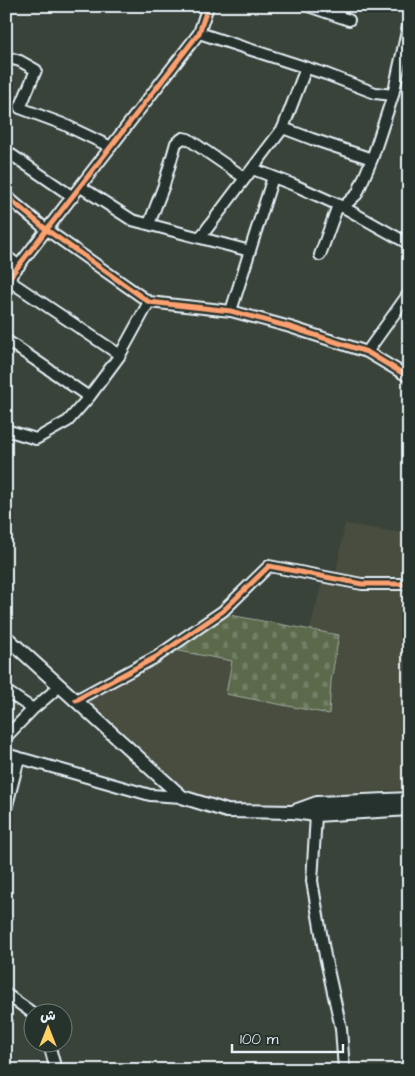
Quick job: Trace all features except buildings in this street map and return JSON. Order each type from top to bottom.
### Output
[{"type":"main road","points":[[6,637],[182,797],[227,811],[293,812],[316,815],[409,809]]},
{"type":"main road","points":[[293,812],[317,804],[409,799]]},
{"type":"street","points":[[120,355],[7,281],[199,33],[208,6]]},
{"type":"street","points":[[308,6],[349,20]]},
{"type":"street","points":[[320,255],[341,206],[357,194],[372,159],[393,95],[409,23]]},
{"type":"street","points":[[199,33],[375,92],[393,95]]},
{"type":"street","points":[[6,56],[36,70],[20,108],[63,124],[111,148]]},
{"type":"street","points":[[200,238],[283,128],[306,68]]},
{"type":"street","points":[[283,128],[372,159]]},
{"type":"street","points":[[149,224],[179,139],[188,140],[246,178]]},
{"type":"street","points":[[6,151],[73,197]]},
{"type":"street","points":[[253,169],[341,206],[409,244]]},
{"type":"street","points":[[232,311],[273,177]]},
{"type":"street","points":[[81,187],[141,224],[149,224],[250,251]]},
{"type":"street","points":[[6,196],[47,230],[149,302],[232,311],[367,352],[409,378]]},
{"type":"street","points":[[6,256],[19,266]]},
{"type":"street","points":[[367,352],[409,293]]},
{"type":"street","points":[[6,430],[36,438],[68,421],[89,397],[120,355],[149,302]]},
{"type":"street","points":[[6,340],[89,397]]},
{"type":"street","points":[[76,700],[156,657],[223,611],[268,566],[362,584],[409,584]]},
{"type":"street","points":[[6,737],[33,709],[60,686]]},
{"type":"street","points":[[6,691],[33,709]]},
{"type":"street","points":[[6,754],[150,796],[182,797]]},
{"type":"street","points":[[6,809],[19,758]]},
{"type":"street","points":[[316,815],[312,881],[325,956],[341,1028],[344,1070]]},
{"type":"street","points":[[6,994],[22,1005]]},
{"type":"street","points":[[52,1054],[56,1070]]},
{"type":"shaded area","points":[[345,524],[409,534],[409,580],[377,579],[336,573]]},
{"type":"shaded area","points":[[322,581],[361,589],[409,589],[409,789],[315,795],[292,804],[229,803],[186,792],[88,701],[158,662],[174,650],[232,661],[226,694],[329,714],[331,681],[339,635],[310,630]]},
{"type":"green space","points":[[224,614],[339,635],[331,681],[329,714],[226,694],[232,661],[174,650]]},
{"type":"cycle path","points":[[6,282],[199,33],[208,6]]},
{"type":"cycle path","points":[[6,196],[47,230],[149,302],[231,311],[290,327],[367,352],[409,377]]},
{"type":"cycle path","points":[[76,700],[156,657],[223,611],[269,566],[362,584],[409,584]]}]
